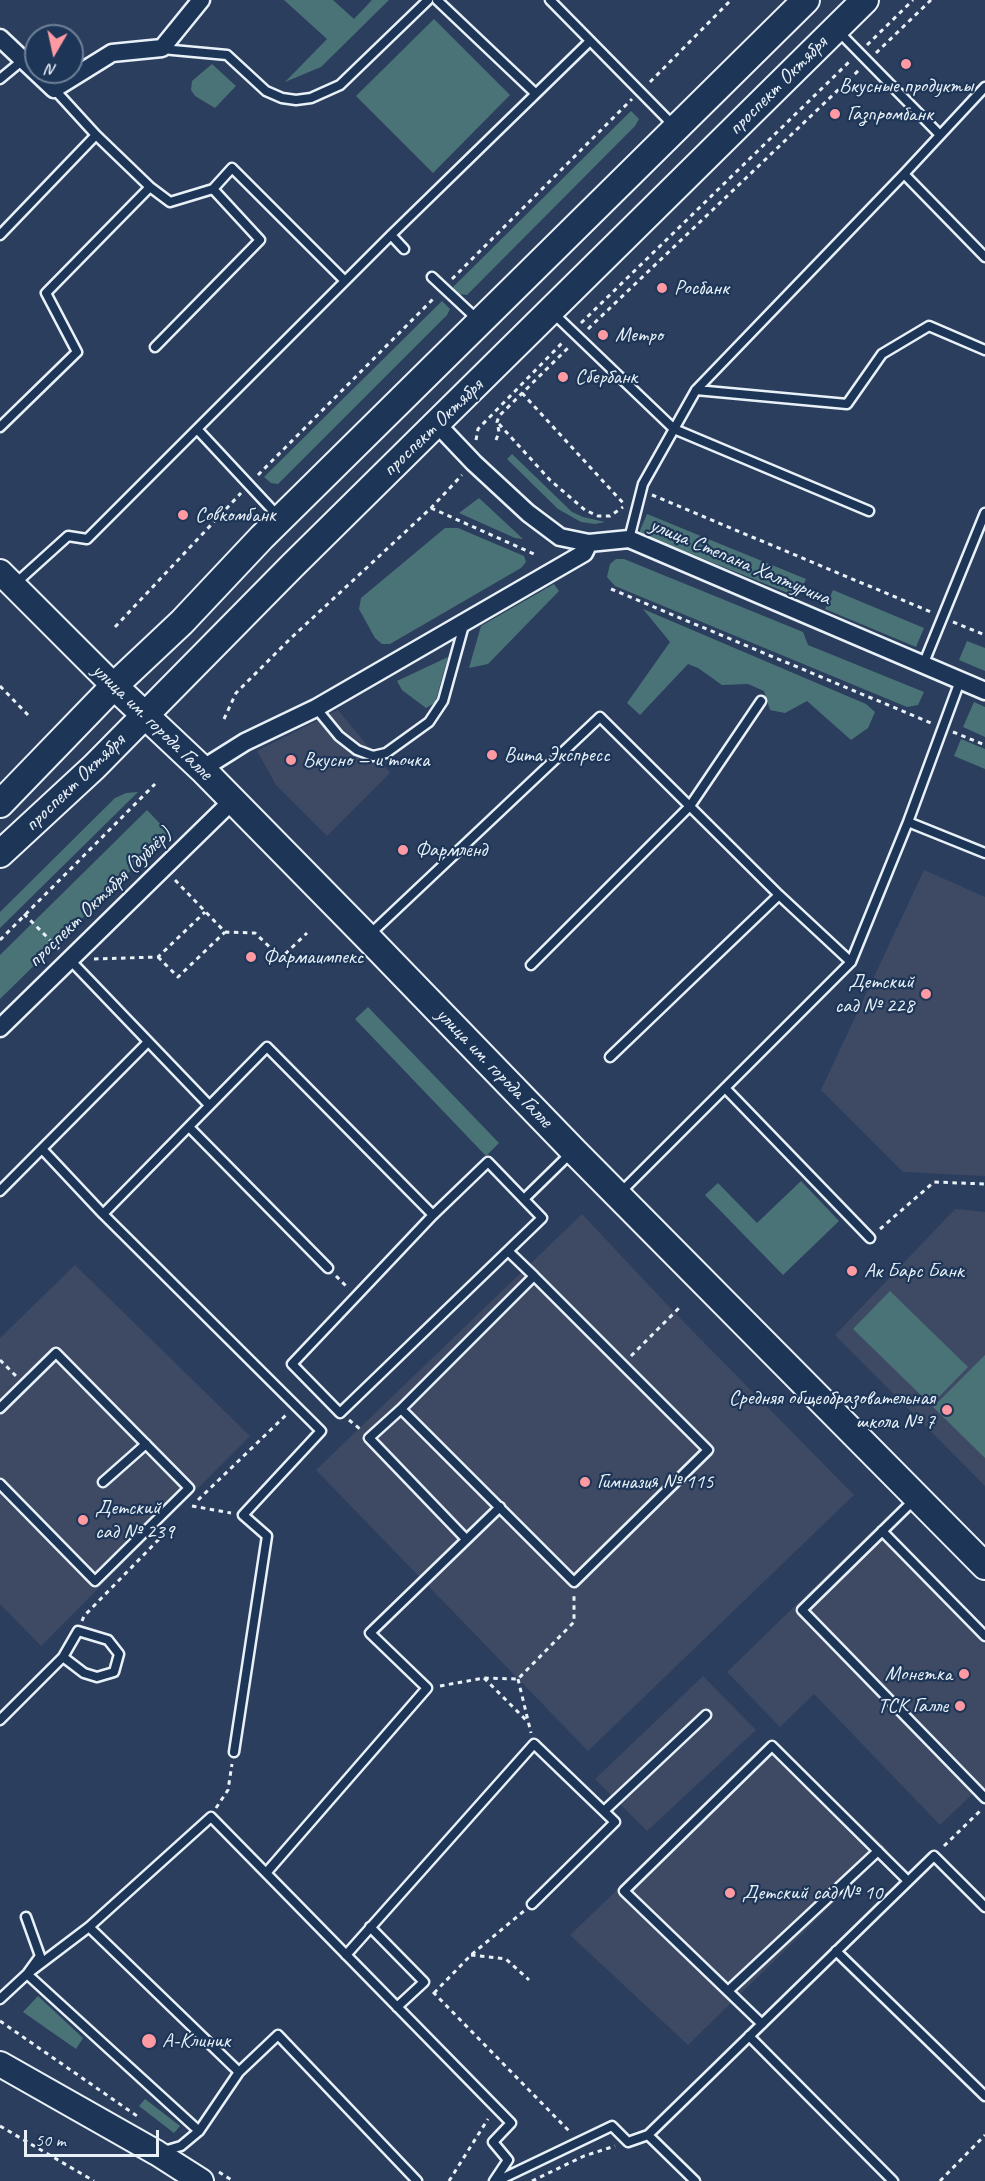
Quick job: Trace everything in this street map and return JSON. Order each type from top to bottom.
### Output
[{"type":"main road","name":"проспект Октября","points":[[0,804],[114,686],[182,622],[262,537],[807,0]]},
{"type":"main road","name":"проспект Октября","points":[[0,855],[94,767],[292,566],[865,0]]},
{"type":"main road","points":[[262,537],[292,566]]},
{"type":"main road","name":"улица им. города Галле","points":[[114,686],[202,769],[617,1195],[985,1566]]},
{"type":"street","points":[[49,84],[54,89],[112,53],[162,48],[201,0]]},
{"type":"street","points":[[0,38],[24,59]]},
{"type":"street","name":"улица Степана Халтурина","points":[[437,424],[476,456],[543,526],[560,537],[589,543],[628,538],[985,691]]},
{"type":"street","points":[[202,769],[245,742],[316,708],[584,553],[589,543]]},
{"type":"street","name":"улица им. города Галле","points":[[6,579],[114,686]]},
{"type":"street","name":"проспект Октября (дублёр)","points":[[0,1028],[232,801]]},
{"type":"street","points":[[0,2064],[157,2153],[208,2175]]},
{"type":"lane","points":[[162,48],[227,55],[266,91],[282,98],[296,100],[311,98],[340,85],[428,0]]},
{"type":"lane","points":[[437,0],[535,93]]},
{"type":"lane","points":[[550,0],[676,128]]},
{"type":"lane","points":[[836,29],[940,135]]},
{"type":"lane","points":[[6,579],[68,536],[87,539],[391,235],[590,41]]},
{"type":"lane","points":[[0,79],[24,59]]},
{"type":"lane","points":[[628,538],[641,490],[696,390],[985,87]]},
{"type":"lane","points":[[54,89],[96,135],[150,187],[170,202],[213,189],[232,168],[345,281]]},
{"type":"lane","points":[[0,235],[96,135]]},
{"type":"lane","points":[[904,174],[985,257]]},
{"type":"lane","points":[[0,427],[77,352],[46,293],[150,187]]},
{"type":"lane","points":[[155,347],[260,240],[213,189]]},
{"type":"lane","points":[[391,235],[404,249]]},
{"type":"lane","points":[[432,277],[481,322]]},
{"type":"lane","points":[[552,311],[674,429],[869,511]]},
{"type":"lane","points":[[696,390],[847,404],[882,354],[929,326],[985,350]]},
{"type":"lane","points":[[197,429],[281,519]]},
{"type":"lane","points":[[923,665],[985,513]]},
{"type":"lane","points":[[316,708],[339,736],[357,750],[373,756],[386,753],[429,722],[443,701],[465,622]]},
{"type":"lane","points":[[617,1195],[851,962],[908,822],[960,681]]},
{"type":"lane","points":[[531,965],[690,806],[761,700]]},
{"type":"lane","points":[[367,937],[600,717],[779,895],[851,962]]},
{"type":"lane","points":[[908,822],[985,853]]},
{"type":"lane","points":[[609,1058],[779,895]]},
{"type":"lane","points":[[70,960],[209,1105]]},
{"type":"lane","points":[[0,1191],[148,1042]]},
{"type":"lane","points":[[103,1214],[267,1047],[433,1215]]},
{"type":"lane","points":[[725,1088],[870,1238]]},
{"type":"lane","points":[[189,1126],[328,1268]]},
{"type":"lane","points":[[42,1149],[103,1214],[321,1431],[243,1515],[267,1536],[234,1752]]},
{"type":"lane","points":[[524,1200],[574,1150]]},
{"type":"lane","points":[[488,1162],[542,1218],[340,1413],[292,1364],[433,1215],[488,1162]]},
{"type":"lane","points":[[401,1409],[574,1582],[708,1450],[508,1251]]},
{"type":"lane","points":[[466,1539],[369,1438],[534,1276]]},
{"type":"lane","points":[[0,1408],[56,1353],[189,1488],[95,1581],[0,1484]]},
{"type":"lane","points":[[103,1482],[146,1444]]},
{"type":"lane","points":[[917,1497],[802,1610],[985,1798]]},
{"type":"lane","points":[[266,1873],[427,1688],[370,1633],[500,1507]]},
{"type":"lane","points":[[882,1531],[985,1636]]},
{"type":"lane","points":[[0,1720],[63,1657],[78,1631],[108,1640],[119,1654],[114,1672],[97,1677],[84,1673],[63,1657]]},
{"type":"lane","points":[[604,1811],[706,1715]]},
{"type":"lane","points":[[346,1955],[534,1744],[615,1822],[532,1904]]},
{"type":"lane","points":[[762,2024],[624,1891],[772,1746],[908,1881]]},
{"type":"lane","points":[[0,1999],[27,1974],[89,1927],[211,1817],[511,2123],[493,2142],[508,2160],[495,2181]]},
{"type":"lane","points":[[728,1991],[878,1851]]},
{"type":"lane","points":[[495,2181],[612,2126],[628,2142],[648,2135],[934,1856],[985,1908]]},
{"type":"lane","points":[[26,1917],[40,1956],[27,1974]]},
{"type":"lane","points":[[89,1927],[239,2072]]},
{"type":"lane","points":[[370,1927],[424,1982],[397,2007]]},
{"type":"lane","points":[[836,1951],[985,2096]]},
{"type":"lane","points":[[27,1974],[199,2131]]},
{"type":"lane","points":[[157,2153],[181,2146],[199,2131],[239,2072],[278,2035],[417,2181]]},
{"type":"lane","points":[[749,2036],[892,2181]]},
{"type":"lane","points":[[648,2135],[695,2181]]},
{"type":"path","points":[[115,627],[249,485],[731,0]]},
{"type":"path","points":[[224,719],[236,693],[290,639],[431,508],[476,456],[478,429],[913,0]]},
{"type":"path","points":[[496,440],[499,432],[497,422],[499,416],[576,334],[931,0]]},
{"type":"path","points":[[522,393],[625,505]]},
{"type":"path","points":[[497,422],[550,480],[585,510],[598,516],[610,516],[641,490],[985,635]]},
{"type":"path","points":[[431,508],[534,554]]},
{"type":"path","points":[[611,589],[985,745]]},
{"type":"path","points":[[0,686],[28,715]]},
{"type":"path","points":[[0,940],[154,784]]},
{"type":"path","points":[[164,868],[225,932],[255,933],[281,958],[307,933]]},
{"type":"path","points":[[24,915],[70,960],[158,957],[205,912]]},
{"type":"path","points":[[158,957],[178,977],[225,932]]},
{"type":"path","points":[[870,1238],[934,1182],[985,1184]]},
{"type":"path","points":[[328,1268],[356,1296]]},
{"type":"path","points":[[622,1365],[679,1308]]},
{"type":"path","points":[[0,1360],[24,1384]]},
{"type":"path","points":[[243,1515],[192,1506],[296,1406]]},
{"type":"path","points":[[340,1413],[369,1438]]},
{"type":"path","points":[[78,1631],[84,1616],[170,1528]]},
{"type":"path","points":[[427,1688],[484,1678],[518,1679],[574,1622],[574,1582]]},
{"type":"path","points":[[484,1678],[528,1721]]},
{"type":"path","points":[[518,1679],[534,1744]]},
{"type":"path","points":[[211,1817],[228,1790],[234,1752]]},
{"type":"path","points":[[934,1856],[985,1806]]},
{"type":"path","points":[[434,1993],[471,1955],[532,1904]]},
{"type":"path","points":[[471,1955],[506,1959],[529,1980]]},
{"type":"path","points":[[424,1982],[579,2141]]},
{"type":"path","points":[[0,2021],[143,2120]]},
{"type":"path","points":[[449,2181],[495,2108]]},
{"type":"path","points":[[0,2126],[94,2181]]},
{"type":"path","points":[[940,2181],[985,2135]]},
{"type":"path","points":[[532,2181],[585,2156],[628,2142]]},
{"type":"path","points":[[208,2175],[233,2181]]},
{"type":"shaded area","points":[[338,710],[390,773],[327,836],[276,785],[257,751]]},
{"type":"shaded area","name":"Детский сад № 228","points":[[924,870],[985,897],[985,1176],[903,1172],[821,1090]]},
{"type":"shaded area","name":"Средняя общеобразовательная школа № 7","points":[[955,1209],[985,1212],[985,1486],[835,1335]]},
{"type":"shaded area","name":"Гимназия № 115","points":[[582,1214],[675,1313],[854,1495],[588,1751],[316,1470]]},
{"type":"shaded area","name":"Детский сад № 239","points":[[75,1265],[250,1436],[41,1646],[0,1604],[0,1338]]},
{"type":"shaded area","points":[[873,1530],[985,1645],[985,1790],[981,1786],[940,1825],[814,1694],[780,1727],[727,1672]]},
{"type":"shaded area","points":[[703,1676],[756,1730],[647,1831],[595,1779]]},
{"type":"shaded area","name":"Детский сад № 10","points":[[773,1741],[888,1850],[688,2045],[570,1935]]},
{"type":"green space","points":[[284,0],[333,0],[354,19],[372,0],[389,0],[321,67],[285,82],[327,39]]},
{"type":"green space","points":[[434,19],[510,95],[433,173],[356,96]]},
{"type":"green space","points":[[212,64],[236,86],[215,108],[195,96],[191,90],[192,81]]},
{"type":"green space","points":[[631,111],[639,119],[635,126],[467,295],[459,294],[453,287]]},
{"type":"green space","points":[[442,301],[450,309],[447,315],[278,484],[271,483],[264,477]]},
{"type":"green space","points":[[512,454],[572,512],[605,522],[595,524],[581,522],[558,509],[507,459]]},
{"type":"green space","points":[[479,498],[523,539],[515,538],[459,513]]},
{"type":"green space","points":[[647,514],[806,579],[798,597],[639,533]]},
{"type":"green space","points":[[445,528],[458,528],[524,556],[526,562],[521,568],[390,644],[382,644],[375,638],[359,609],[361,598]]},
{"type":"green space","points":[[616,559],[624,559],[803,632],[808,645],[924,692],[918,705],[907,707],[615,586],[607,577],[610,564]]},
{"type":"green space","points":[[554,584],[559,591],[488,664],[469,668],[481,626]]},
{"type":"green space","points":[[833,590],[924,628],[916,647],[825,609]]},
{"type":"green space","points":[[643,609],[866,704],[875,712],[868,728],[851,740],[807,701],[785,713],[770,710],[764,691],[748,684],[722,685],[698,668],[688,664],[640,715],[627,703],[670,642]]},
{"type":"green space","points":[[967,641],[985,648],[985,671],[959,660]]},
{"type":"green space","points":[[448,657],[435,703],[426,708],[402,690],[397,681]]},
{"type":"green space","points":[[974,702],[985,707],[985,737],[963,727]]},
{"type":"green space","points":[[961,739],[985,749],[985,769],[954,756]]},
{"type":"green space","points":[[138,792],[0,928],[0,912],[115,798],[126,793]]},
{"type":"green space","points":[[147,810],[169,833],[0,999],[0,955]]},
{"type":"green space","points":[[368,1007],[499,1143],[486,1156],[355,1019]]},
{"type":"green space","points":[[801,1181],[839,1221],[783,1275],[705,1195],[718,1183],[757,1223]]},
{"type":"green space","points":[[890,1291],[968,1367],[931,1405],[853,1329]]},
{"type":"green space","points":[[985,1355],[985,1458],[933,1407]]},
{"type":"green space","points":[[38,1996],[83,2038],[76,2049],[23,2012]]},
{"type":"green space","points":[[145,2099],[180,2126],[174,2133],[139,2106]]},
{"type":"place","name":"Вкусные продукты","points":[[906,64]]},
{"type":"place","name":"Газпромбанк","points":[[835,114]]},
{"type":"place","name":"Росбанк","points":[[662,288]]},
{"type":"place","name":"Метро","points":[[603,335]]},
{"type":"place","name":"Сбербанк","points":[[563,377]]},
{"type":"place","name":"Совкомбанк","points":[[183,515]]},
{"type":"place","name":"Вита Экспресс","points":[[492,755]]},
{"type":"place","name":"Вкусно — и точка","points":[[291,760]]},
{"type":"place","name":"Фармленд","points":[[403,850]]},
{"type":"place","name":"Фармаимпекс","points":[[251,957]]},
{"type":"place","name":"Детский сад № 228","points":[[926,994]]},
{"type":"place","name":"Ак Барс Банк","points":[[852,1271]]},
{"type":"place","name":"Средняя общеобразовательная школа № 7","points":[[947,1410]]},
{"type":"place","name":"Гимназия № 115","points":[[585,1482]]},
{"type":"place","name":"Детский сад № 239","points":[[83,1520]]},
{"type":"place","name":"Монетка","points":[[964,1674]]},
{"type":"place","name":"ТСК Галле","points":[[960,1706]]},
{"type":"place","name":"Детский сад № 10","points":[[730,1893]]},
{"type":"place","name":"А-Клиник","points":[[149,2041]]}]
